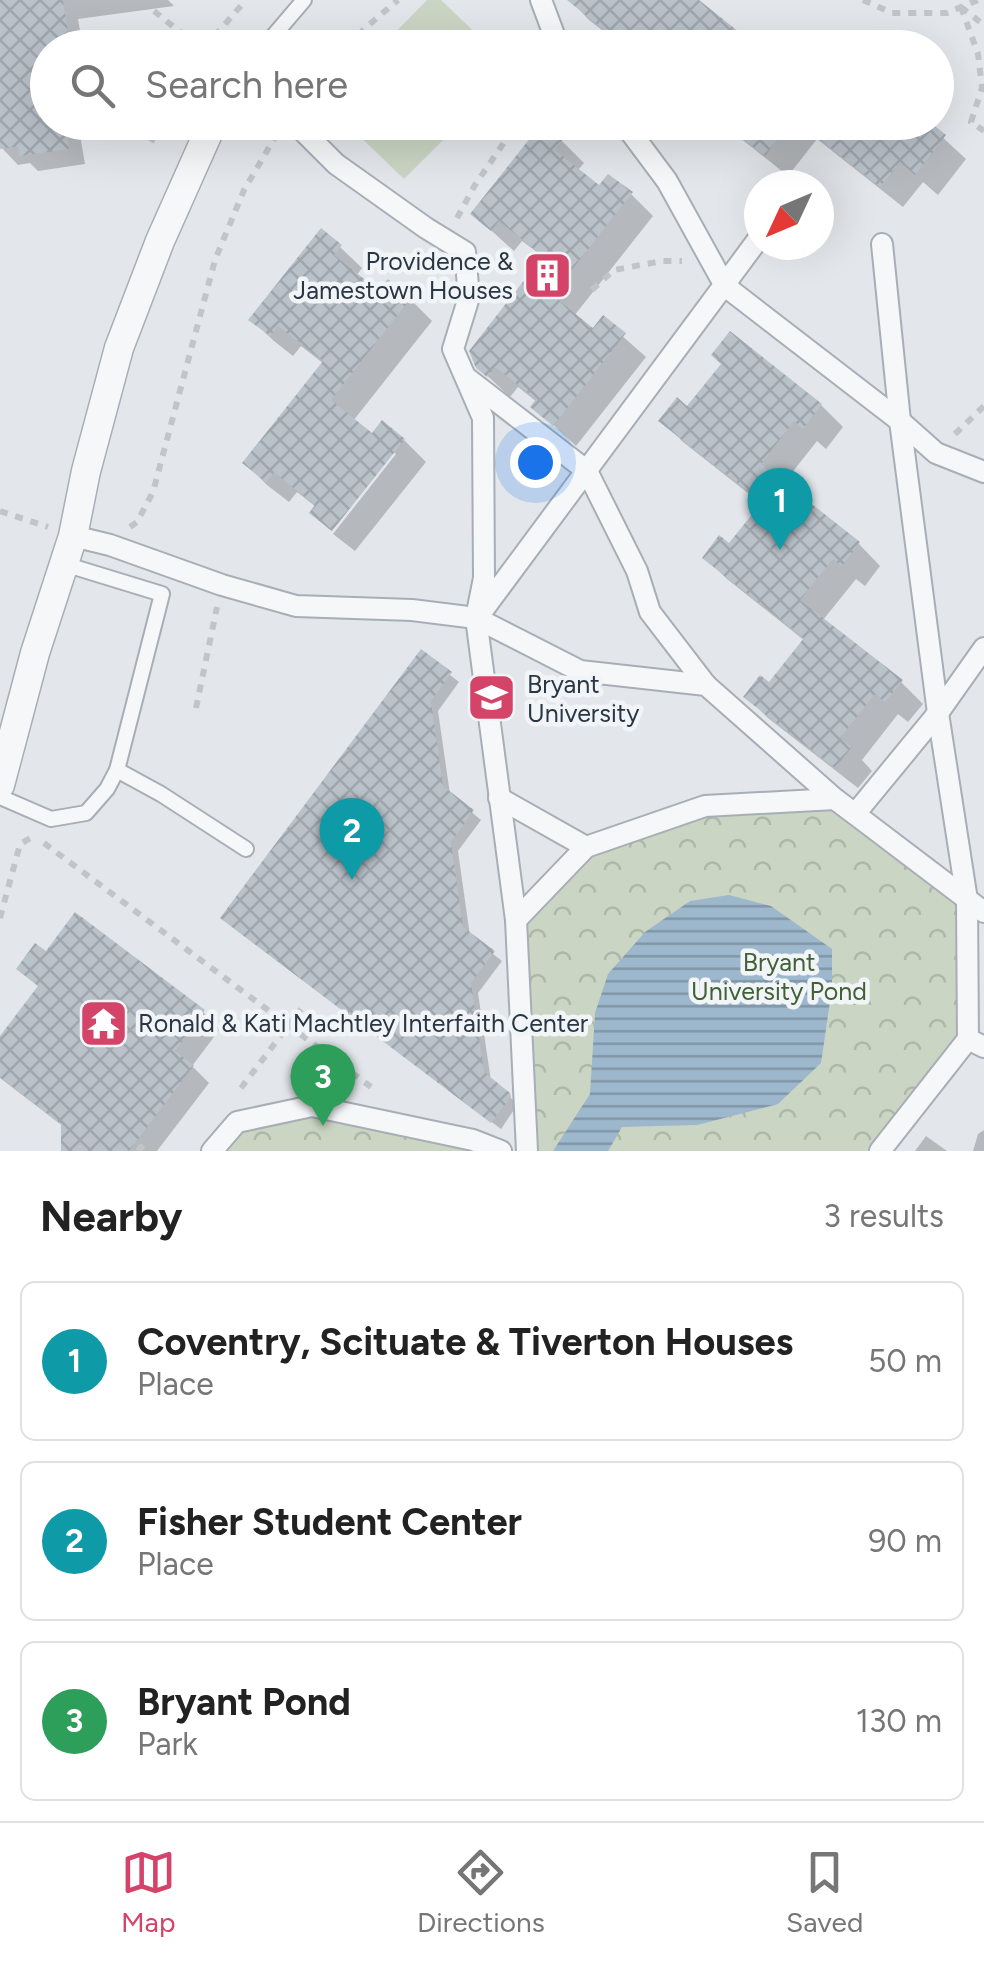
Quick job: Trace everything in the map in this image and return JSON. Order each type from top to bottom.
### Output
[{"type":"street","points":[[541,0],[552,30]]},
{"type":"street","points":[[0,785],[35,652],[73,536],[86,470],[119,348],[204,140]]},
{"type":"street","points":[[312,140],[336,164],[465,252],[469,297],[453,349],[483,418],[484,578],[476,618],[516,920],[528,1151]]},
{"type":"street","points":[[637,140],[667,181],[725,286],[936,453],[984,472]]},
{"type":"street","points":[[880,1151],[976,1043],[976,906],[938,712],[900,421],[882,244]]},
{"type":"street","points":[[476,618],[744,259]]},
{"type":"street","points":[[465,377],[588,471],[637,571],[650,612],[706,685],[836,799],[976,906]]},
{"type":"street","points":[[73,536],[296,606],[412,610],[476,618],[580,671],[706,685]]},
{"type":"street","points":[[855,814],[984,648]]},
{"type":"street","points":[[500,798],[586,847]]},
{"type":"street","points":[[516,920],[586,847],[705,806],[836,799]]},
{"type":"street","points":[[212,1151],[238,1122],[312,1106],[472,1140],[501,1151]]},
{"type":"lane","points":[[278,30],[304,0]]},
{"type":"lane","points":[[0,797],[51,819],[86,813],[107,789],[116,770],[162,594],[64,564]]},
{"type":"lane","points":[[116,770],[161,794],[246,850]]},
{"type":"path","points":[[218,30],[246,0]]},
{"type":"path","points":[[363,30],[398,0]]},
{"type":"path","points":[[863,0],[892,14],[947,13],[978,0]]},
{"type":"path","points":[[961,7],[984,25]]},
{"type":"path","points":[[961,7],[978,54],[982,88],[971,122],[984,131]]},
{"type":"path","points":[[154,11],[179,30]]},
{"type":"path","points":[[110,545],[137,522],[153,492],[214,260],[244,190],[274,140]]},
{"type":"path","points":[[465,252],[455,222],[506,140]]},
{"type":"path","points":[[592,290],[614,270],[662,261],[711,260]]},
{"type":"path","points":[[936,453],[984,406]]},
{"type":"path","points":[[0,510],[73,536]]},
{"type":"path","points":[[196,708],[222,585]]},
{"type":"path","points":[[0,918],[20,844],[35,836],[381,1095]]},
{"type":"path","points":[[240,1088],[301,1009]]},
{"type":"green space","points":[[427,0],[441,0],[472,30],[398,30]]},
{"type":"green space","points":[[364,140],[443,140],[404,179]]},
{"type":"green space","name":"Bryant University Pond","points":[[835,799],[967,900],[968,1039],[880,1151],[527,1151],[516,920],[586,847],[705,806]]},
{"type":"green space","points":[[312,1106],[501,1151],[218,1151],[237,1122]]},
{"type":"water","points":[[729,895],[771,906],[832,949],[832,988],[821,1063],[778,1104],[697,1125],[622,1127],[608,1151],[553,1151],[590,1094],[595,1013],[608,974],[645,932],[690,901]]},
{"type":"building","points":[[0,0],[63,0],[67,30],[30,30],[30,140],[68,140],[69,149],[19,156],[18,146],[0,149]]},
{"type":"building","points":[[567,0],[699,0],[736,30],[604,30]]},
{"type":"building","name":"Providence & Jamestown Houses","points":[[529,140],[562,140],[555,150],[599,185],[608,174],[633,192],[552,295],[593,328],[603,315],[626,333],[553,426],[530,407],[536,399],[495,367],[487,377],[476,368],[469,351],[543,256],[499,221],[491,231],[470,214]]},
{"type":"building","points":[[745,140],[777,140],[765,156]]},
{"type":"building","points":[[821,140],[942,140],[915,175],[900,162],[880,187]]},
{"type":"building","points":[[321,228],[342,245],[334,255],[378,290],[388,279],[411,298],[331,400],[372,433],[382,420],[405,439],[332,531],[309,513],[315,505],[274,472],[266,482],[242,463],[323,361],[278,326],[270,336],[248,320]]},
{"type":"building","points":[[730,331],[822,404],[803,429],[794,421],[761,464],[860,542],[842,566],[833,559],[800,600],[903,680],[885,702],[875,694],[840,738],[852,747],[835,768],[743,697],[760,675],[769,682],[804,638],[702,558],[719,535],[729,543],[762,502],[658,421],[677,397],[687,406],[721,364],[711,355]]},
{"type":"building","points":[[421,649],[452,672],[431,701],[443,786],[474,810],[451,842],[463,927],[495,951],[471,983],[484,1072],[511,1097],[491,1123],[220,918]]},
{"type":"building","name":"Ronald & Kati Machtley Interfaith Center","points":[[75,912],[205,1010],[175,1051],[194,1065],[129,1151],[61,1151],[61,1124],[0,1077],[0,1036],[38,986],[16,969],[35,943],[46,951]]},
{"type":"place","name":"Providence & Jamestown Houses","points":[[548,275]]},
{"type":"place","name":"Coventry, Scituate & Tiverton Houses","points":[[780,550]]},
{"type":"place","name":"Bryant University","points":[[492,698]]},
{"type":"place","name":"Fisher Student Center","points":[[352,880]]},
{"type":"place","name":"Ronald & Kati Machtley Interfaith Center","points":[[103,1023]]},
{"type":"place","name":"Bryant Pond","points":[[323,1126]]}]
